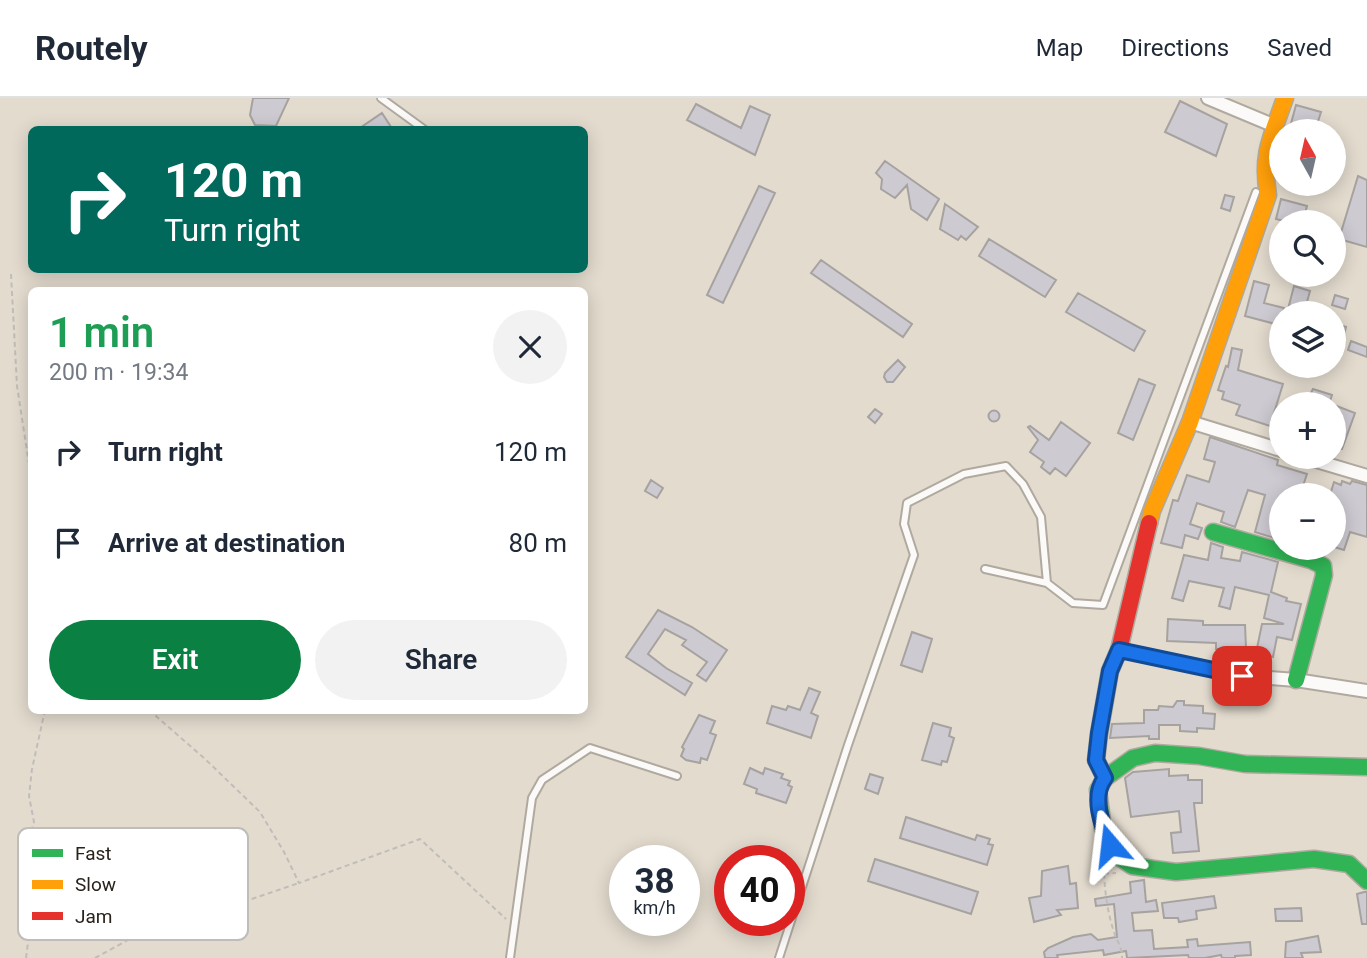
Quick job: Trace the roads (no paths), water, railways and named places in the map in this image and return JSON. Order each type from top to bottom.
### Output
[{"type":"street","points":[[1208,98],[1269,123]]},
{"type":"street","points":[[1277,119],[1284,98]]},
{"type":"street","points":[[1105,778],[1096,760],[1110,671],[1119,650],[1152,511],[1190,422],[1268,195],[1264,172],[1269,144]]},
{"type":"street","points":[[1190,422],[1269,446]]},
{"type":"street","points":[[1343,469],[1367,476]]},
{"type":"street","points":[[1213,533],[1311,560],[1323,566],[1324,575],[1296,680]]},
{"type":"street","points":[[1119,650],[1242,676],[1296,680],[1367,691]]},
{"type":"street","points":[[1367,767],[1245,764],[1199,756],[1155,753],[1133,758],[1105,778],[1098,790],[1104,829],[1116,855],[1132,866],[1176,872],[1314,859],[1349,864],[1367,881]]},
{"type":"lane","points":[[382,98],[420,126]]},
{"type":"lane","points":[[985,569],[1047,583],[1073,603],[1103,605],[1256,192]]},
{"type":"lane","points":[[779,958],[848,745],[914,555],[904,524],[907,503],[964,474],[1006,466],[1023,484],[1041,517],[1047,583]]},
{"type":"lane","points":[[510,958],[531,798],[542,780],[590,748],[677,776]]}]
